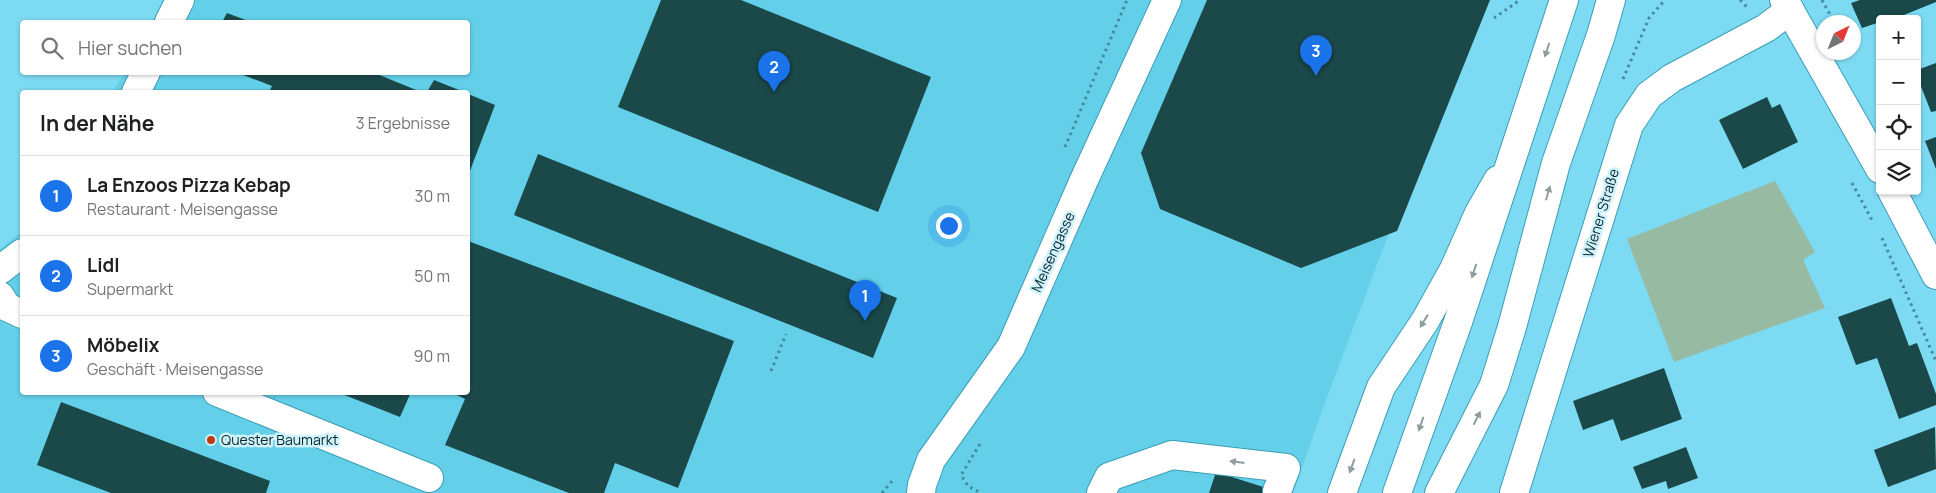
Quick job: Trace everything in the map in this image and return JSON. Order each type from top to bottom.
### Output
[{"type":"main road","points":[[170,20],[180,0]]},
{"type":"main road","name":"Meisengasse","points":[[921,493],[931,460],[1011,347],[1084,180],[1168,0]]},
{"type":"main road","points":[[1397,493],[1458,322],[1564,0]]},
{"type":"main road","points":[[1439,493],[1494,385],[1512,327],[1556,163],[1601,35],[1611,0]]},
{"type":"main road","points":[[1601,35],[1625,0]]},
{"type":"main road","points":[[1787,5],[1876,162]]},
{"type":"main road","name":"Wiener Straße","points":[[1514,493],[1629,125],[1649,95],[1672,78],[1766,28],[1787,5]]},
{"type":"main road","points":[[137,90],[144,75]]},
{"type":"main road","points":[[1342,493],[1381,387],[1430,312],[1454,269],[1479,213],[1513,155]]},
{"type":"main road","points":[[1894,195],[1936,275]]},
{"type":"main road","points":[[0,270],[20,255]]},
{"type":"main road","points":[[0,296],[7,307],[20,313]]},
{"type":"main road","points":[[224,395],[430,478]]},
{"type":"main road","points":[[1101,493],[1109,477],[1172,455],[1286,468],[1277,491]]},
{"type":"path","points":[[1064,148],[1127,0]]},
{"type":"path","points":[[1494,18],[1520,0]]},
{"type":"path","points":[[1822,0],[1830,15]]},
{"type":"path","points":[[1849,178],[1882,239],[1936,362]]},
{"type":"path","points":[[771,371],[786,334]]},
{"type":"path","points":[[882,493],[897,475]]},
{"type":"shaded area","points":[[163,0],[1477,0],[1324,405],[1293,493],[0,493],[0,249],[20,233],[20,395],[470,395],[470,90],[113,90],[124,75],[470,75],[470,20],[153,20]]},
{"type":"green space","points":[[1775,181],[1815,252],[1803,260],[1825,308],[1674,362],[1627,239]]},
{"type":"building","points":[[661,0],[741,0],[931,77],[878,212],[618,107]]},
{"type":"building","points":[[1207,0],[1490,0],[1397,231],[1301,268],[1160,209],[1141,153]]},
{"type":"building","points":[[1860,0],[1936,0],[1936,2],[1904,15],[1876,15],[1876,23],[1862,28],[1861,15],[1856,15],[1851,3]]},
{"type":"building","points":[[227,13],[246,20],[223,20]]},
{"type":"building","points":[[1936,63],[1936,111],[1931,112],[1921,86],[1921,69]]},
{"type":"building","points":[[243,75],[379,75],[416,90],[270,90],[272,86]]},
{"type":"building","points":[[434,80],[459,90],[428,90]]},
{"type":"building","points":[[470,95],[495,105],[470,171]]},
{"type":"building","points":[[1767,97],[1772,108],[1780,104],[1798,142],[1743,169],[1719,120]]},
{"type":"building","points":[[1936,137],[1936,169],[1925,141]]},
{"type":"building","points":[[538,154],[897,298],[873,358],[514,215]]},
{"type":"building","points":[[470,242],[734,341],[678,488],[615,463],[604,493],[569,493],[445,445],[465,399],[457,395],[470,395]]},
{"type":"building","points":[[1891,298],[1909,346],[1917,343],[1936,394],[1936,405],[1899,419],[1877,358],[1856,365],[1838,317]]},
{"type":"building","points":[[1664,368],[1682,419],[1621,441],[1613,419],[1583,430],[1573,401]]},
{"type":"building","points":[[345,395],[410,395],[400,417]]},
{"type":"building","points":[[61,402],[270,481],[266,493],[111,493],[37,465]]},
{"type":"building","points":[[1935,427],[1936,469],[1888,487],[1874,450]]},
{"type":"building","points":[[1686,447],[1698,478],[1668,489],[1666,481],[1642,489],[1633,467]]},
{"type":"building","points":[[1216,472],[1282,493],[1209,493]]},
{"type":"place","name":"Möbelix","points":[[1316,76]]},
{"type":"place","name":"Lidl","points":[[774,92]]},
{"type":"place","name":"La Enzoos Pizza Kebap","points":[[865,321]]},
{"type":"place","name":"Quester Baumarkt","points":[[211,440]]}]
